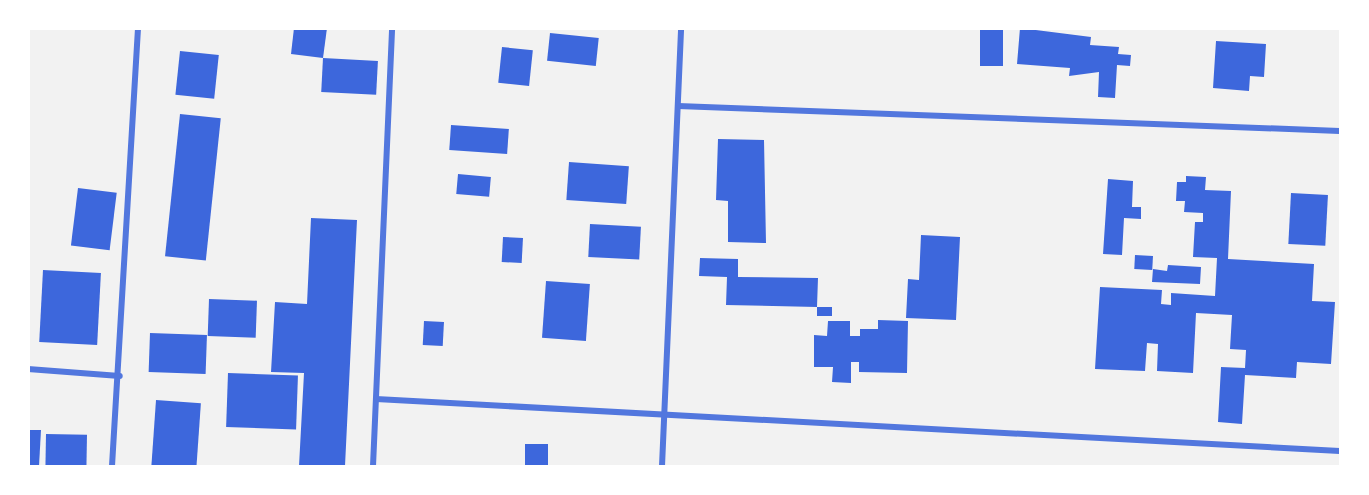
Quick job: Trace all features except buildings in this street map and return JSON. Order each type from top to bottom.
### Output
[{"type":"street","points":[[112,466],[120,376],[138,28]]},
{"type":"street","points":[[373,466],[392,28]]},
{"type":"street","points":[[662,466],[681,28]]},
{"type":"street","points":[[678,106],[1341,131]]},
{"type":"street","points":[[28,369],[120,376]]},
{"type":"street","points":[[376,399],[664,410],[1341,451]]}]
